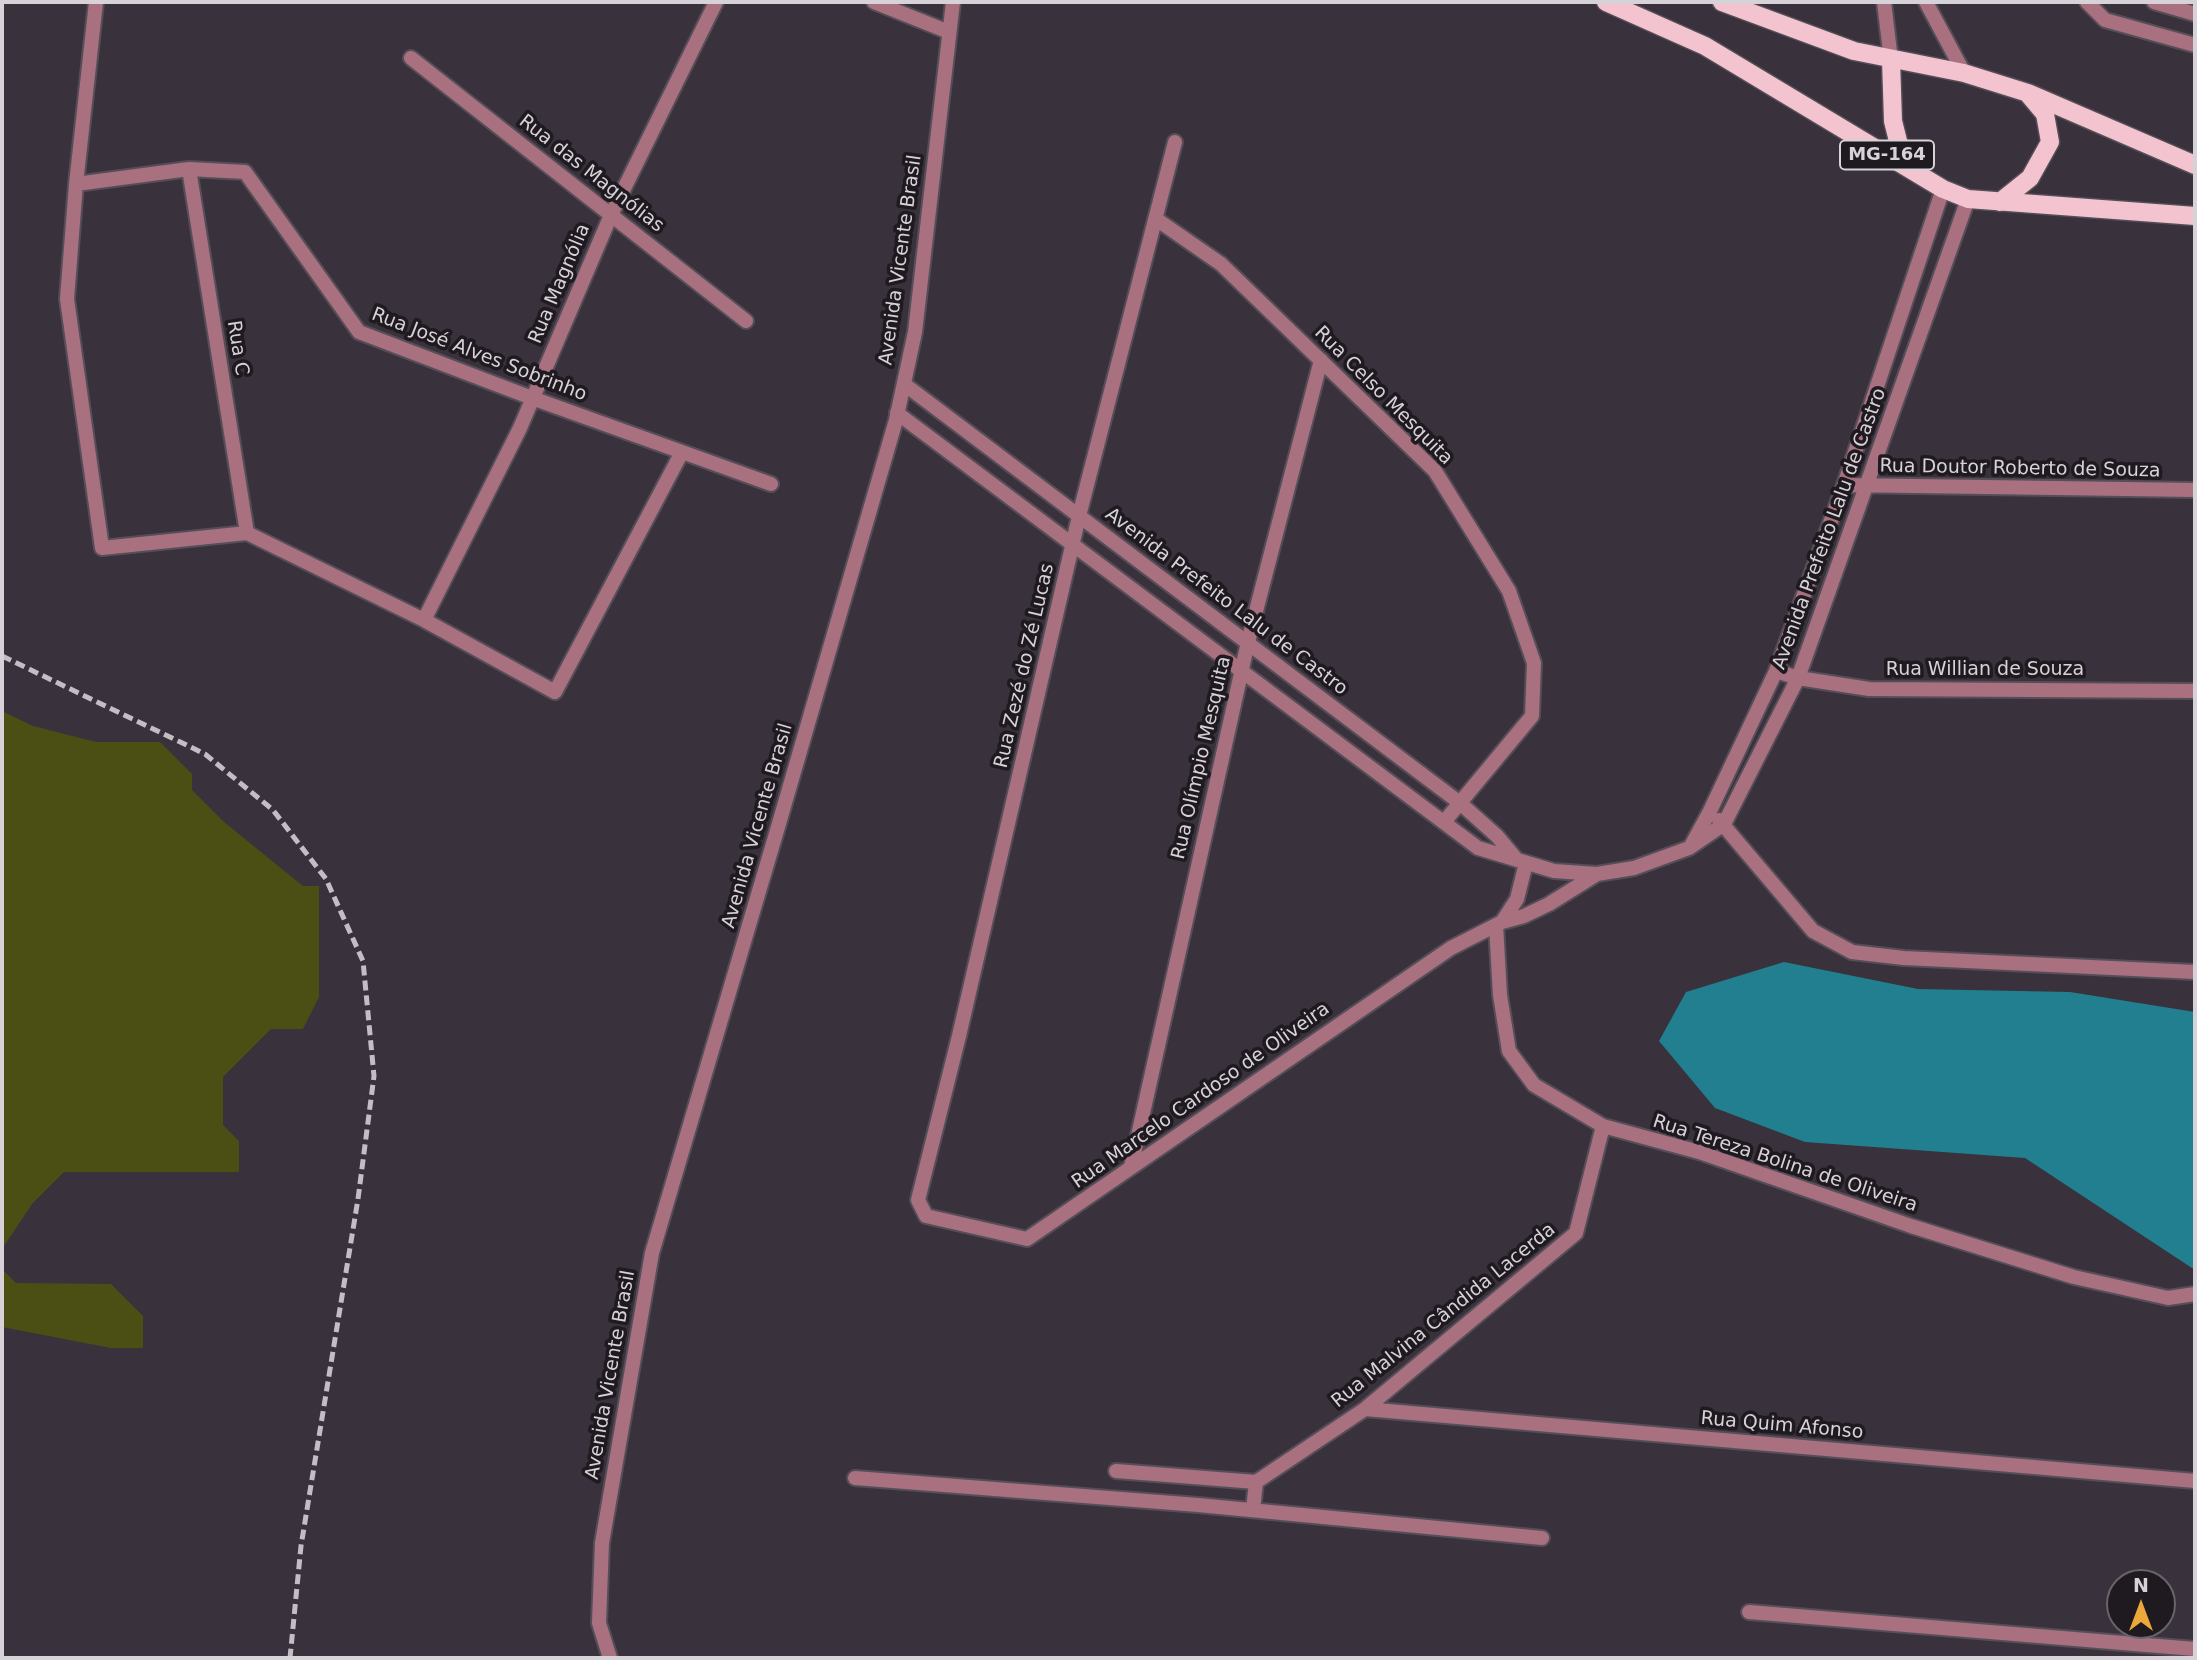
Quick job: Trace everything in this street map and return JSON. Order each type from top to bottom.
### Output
[{"type":"main road","name":"MG-164","points":[[1606,2],[1705,46],[1943,189],[1968,199],[2195,216]]},
{"type":"main road","points":[[1721,2],[1854,51],[1964,73],[2028,93],[2195,165]]},
{"type":"main road","points":[[1891,60],[1893,121],[1904,165]]},
{"type":"main road","points":[[2000,202],[2030,178],[2050,142],[2045,114],[2028,93]]},
{"type":"street","name":"Rua Magnólia","points":[[424,620],[520,428],[611,215],[716,2]]},
{"type":"street","points":[[874,2],[949,32]]},
{"type":"street","name":"Avenida Vicente Brasil","points":[[610,1658],[599,1623],[602,1543],[652,1253],[779,827],[897,414],[915,332],[953,2]]},
{"type":"street","points":[[1884,2],[1891,60]]},
{"type":"street","points":[[1926,2],[1964,73]]},
{"type":"street","points":[[2087,2],[2105,20],[2195,45]]},
{"type":"street","points":[[2154,2],[2195,14]]},
{"type":"street","points":[[95,3],[75,184],[66,299],[102,548],[247,533],[424,620],[555,692],[682,452]]},
{"type":"street","name":"Rua das Magnólias","points":[[411,58],[746,321]]},
{"type":"street","name":"Rua Zezé do Zé Lucas","points":[[918,1200],[1079,516],[1175,142]]},
{"type":"street","name":"Rua José Alves Sobrinho","points":[[75,184],[189,169],[245,172],[359,332],[771,484]]},
{"type":"street","name":"Rua C","points":[[189,169],[247,533]]},
{"type":"street","name":"Avenida Prefeito Lalu de Castro","points":[[1689,848],[1710,811],[1776,671],[1844,485],[1943,189]]},
{"type":"street","name":"Avenida Prefeito Lalu de Castro","points":[[897,414],[1478,848],[1554,871],[1597,874],[1634,868],[1689,848],[1724,824],[1798,678],[1968,199]]},
{"type":"street","name":"Rua Celso Mesquita","points":[[1156,219],[1221,264],[1434,471],[1509,591],[1534,663],[1532,716],[1444,822]]},
{"type":"street","name":"Rua Olímpio Mesquita","points":[[1131,1167],[1241,671],[1321,360]]},
{"type":"street","name":"Avenida Prefeito Lalu de Castro","points":[[904,384],[1461,803],[1522,862]]},
{"type":"street","name":"Rua Doutor Roberto de Souza","points":[[1844,485],[2195,490]]},
{"type":"street","name":"Rua Willian de Souza","points":[[1776,671],[1798,678],[1869,689],[2195,691]]},
{"type":"street","points":[[1710,811],[1724,824],[1813,931],[1852,952],[1904,958],[2195,972]]},
{"type":"street","points":[[1499,923],[1517,898],[1522,862]]},
{"type":"street","points":[[1499,923],[1524,916],[1549,904],[1597,874]]},
{"type":"street","name":"Rua Marcelo Cardoso de Oliveira","points":[[918,1200],[926,1216],[1027,1239],[1398,982],[1451,947],[1499,923]]},
{"type":"street","name":"Rua Tereza Bolina de Oliveira","points":[[1499,923],[1500,995],[1509,1051],[1534,1085],[1603,1126],[1699,1152],[1911,1226],[2074,1277],[2168,1298],[2195,1294]]},
{"type":"street","name":"Rua Malvina Cândida Lacerda","points":[[1256,1482],[1365,1409],[1576,1233],[1603,1126]]},
{"type":"street","name":"Rua Quim Afonso","points":[[1365,1409],[2195,1481]]},
{"type":"street","points":[[1116,1471],[1256,1482],[1253,1510]]},
{"type":"street","points":[[855,1478],[1253,1510],[1542,1538]]},
{"type":"street","points":[[1749,1612],[2195,1649]]},
{"type":"green space","points":[[2,711],[33,726],[96,742],[160,742],[192,774],[192,790],[224,822],[303,886],[319,886],[319,997],[303,1029],[271,1029],[223,1077],[223,1125],[239,1141],[239,1172],[64,1172],[32,1204],[2,1249]]},
{"type":"green space","points":[[2,1269],[16,1283],[111,1284],[143,1316],[143,1348],[111,1348],[2,1327]]},
{"type":"water","points":[[1784,962],[1918,989],[2070,992],[2195,1012],[2195,1270],[2025,1158],[1805,1142],[1715,1108],[1659,1041],[1686,992]]},
{"type":"railway","points":[[2,656],[205,754],[273,810],[326,879],[363,961],[374,1076],[358,1199],[301,1546],[290,1658]]}]
